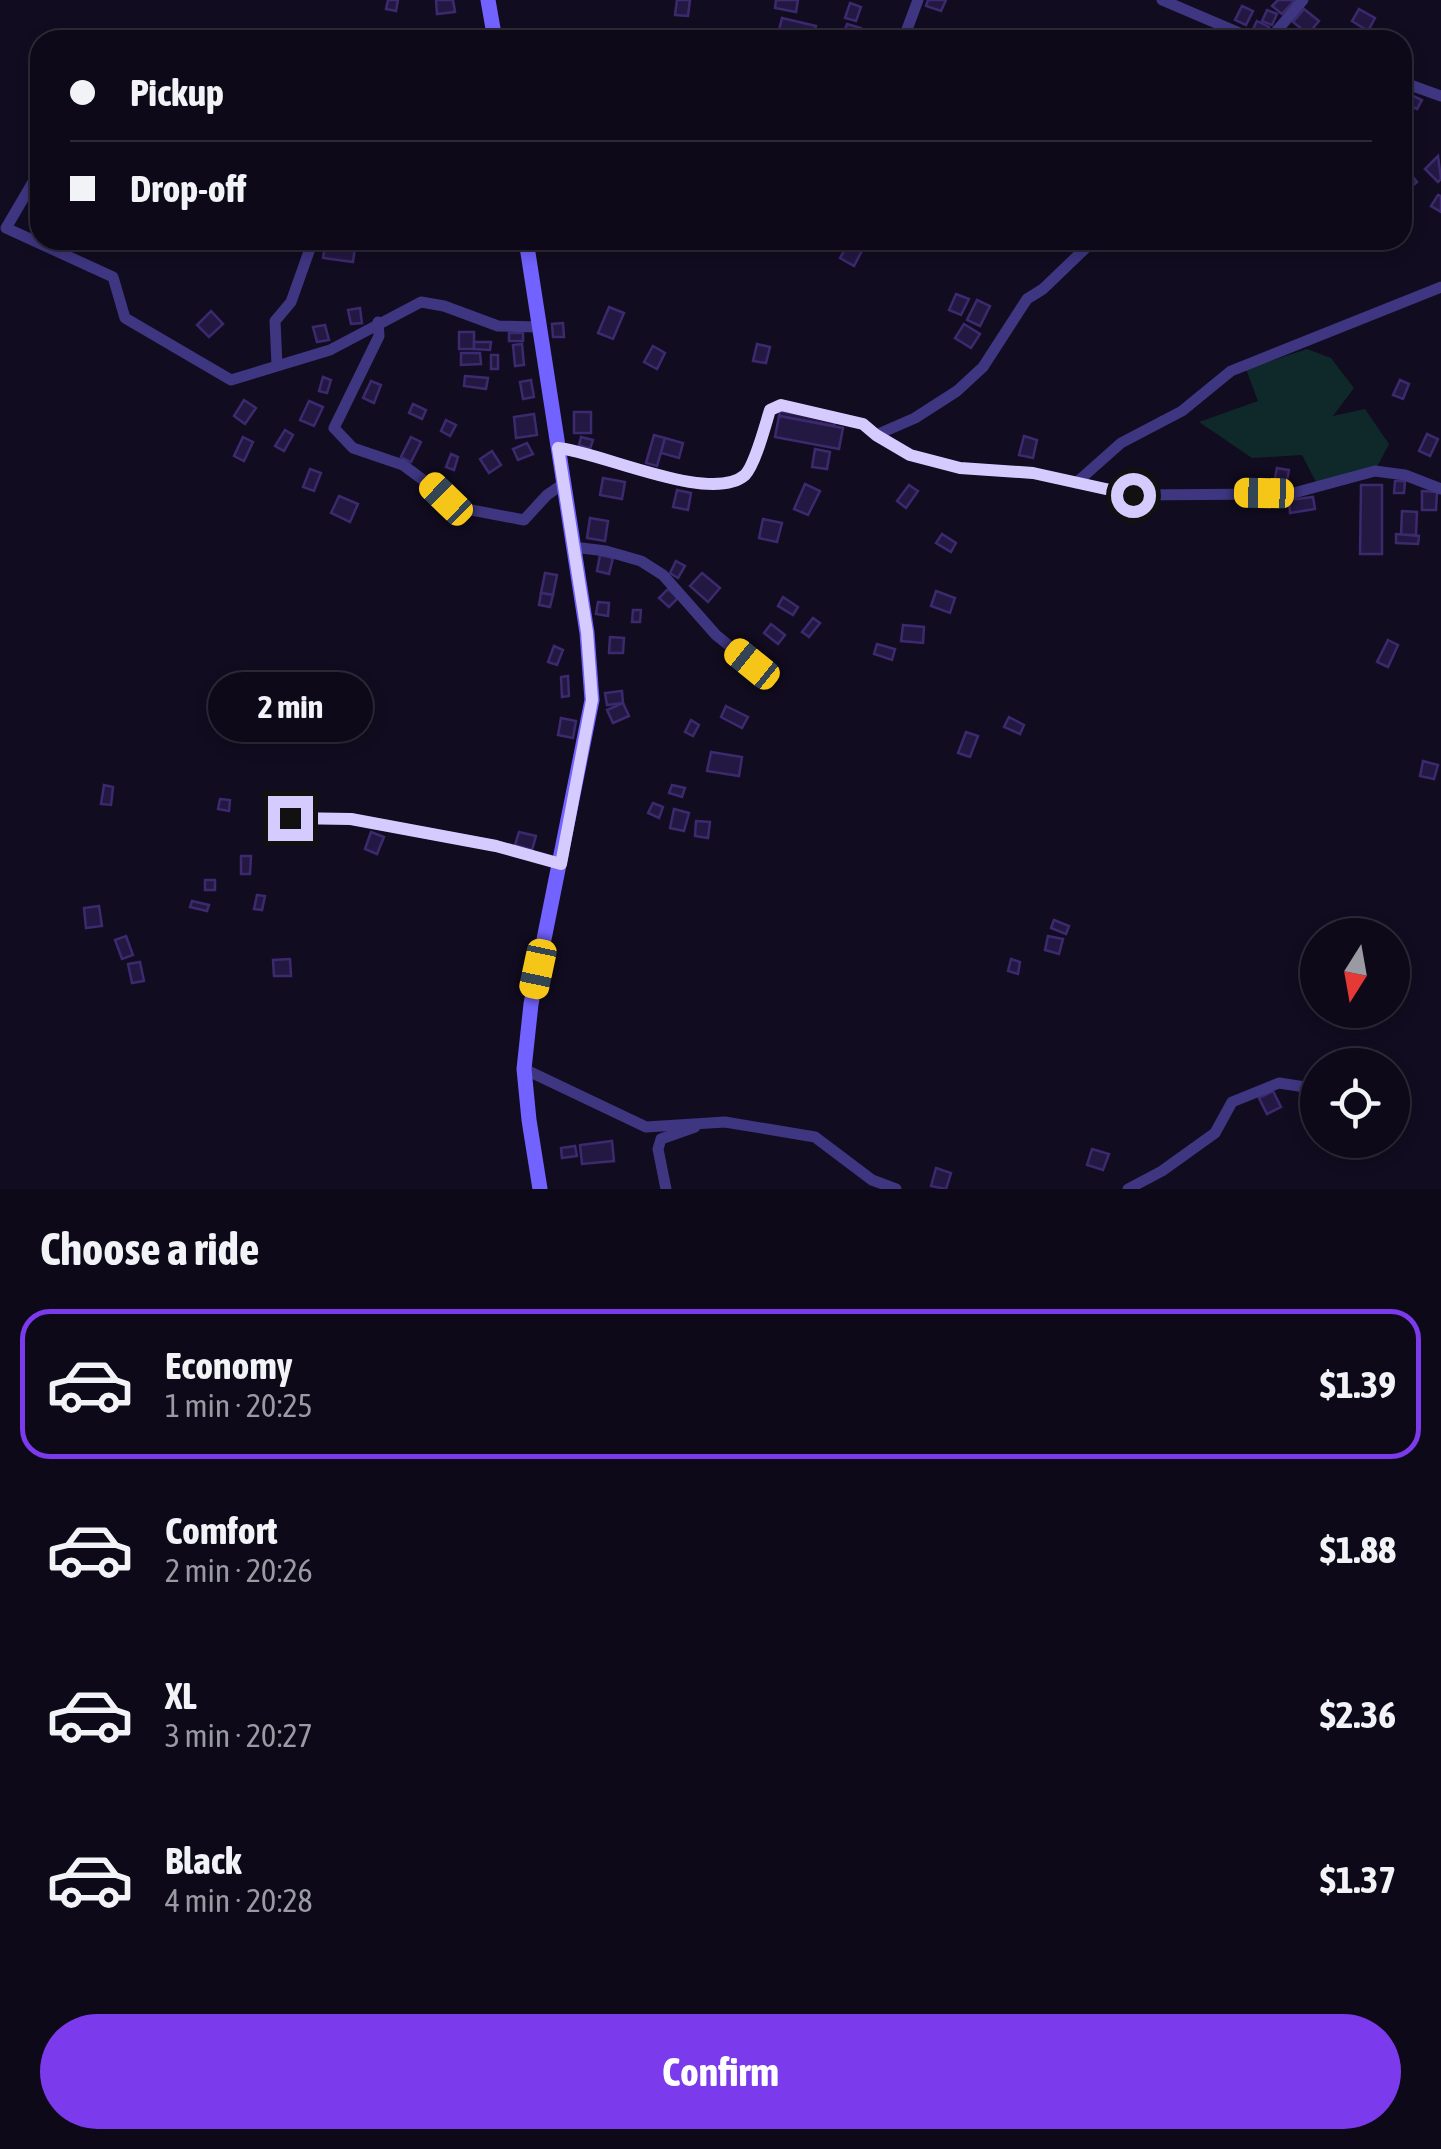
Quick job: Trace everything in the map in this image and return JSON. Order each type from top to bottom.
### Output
[{"type":"main road","points":[[488,0],[492,30]]},
{"type":"main road","points":[[528,250],[587,632],[592,700],[531,1004],[524,1069],[540,1189]]},
{"type":"street","points":[[907,30],[918,0]]},
{"type":"street","points":[[1162,0],[1232,30]]},
{"type":"street","points":[[1278,30],[1303,0]]},
{"type":"street","points":[[1412,86],[1441,96]]},
{"type":"street","points":[[30,187],[6,228],[30,239]]},
{"type":"street","points":[[53,250],[113,278],[125,318],[230,380],[330,350],[422,302],[498,326],[539,326]]},
{"type":"street","points":[[277,365],[274,321],[291,302],[309,250]]},
{"type":"street","points":[[876,435],[915,418],[957,391],[983,366],[1027,299],[1043,290],[1084,250]]},
{"type":"street","points":[[1076,482],[1121,444],[1182,411],[1231,371],[1441,287]]},
{"type":"street","points":[[378,322],[379,336],[334,428],[353,448],[403,465],[461,508],[524,520],[564,484]]},
{"type":"street","points":[[558,448],[574,449],[628,469],[694,482],[738,479],[748,473],[770,410],[781,405],[863,424],[910,455],[960,468],[1033,473],[1133,495],[1290,494],[1374,471],[1405,475],[1441,488]]},
{"type":"street","points":[[573,547],[606,550],[641,561],[663,575],[716,636],[752,664]]},
{"type":"street","points":[[290,818],[351,819],[496,846],[561,864]]},
{"type":"street","points":[[524,1069],[646,1127],[725,1122],[815,1137],[872,1180],[896,1189]]},
{"type":"street","points":[[1128,1189],[1162,1171],[1216,1133],[1232,1102],[1279,1083],[1300,1087]]},
{"type":"street","points":[[666,1189],[658,1149],[662,1139],[704,1123]]},
{"type":"green space","points":[[1307,349],[1331,358],[1354,388],[1333,416],[1365,409],[1389,444],[1375,471],[1318,486],[1302,455],[1252,458],[1199,422],[1258,401],[1246,369]]},
{"type":"building","points":[[388,0],[398,0],[396,11],[386,9]]},
{"type":"building","points":[[436,0],[453,0],[455,12],[437,14]]},
{"type":"building","points":[[677,0],[690,0],[688,16],[675,15]]},
{"type":"building","points":[[776,0],[798,0],[796,12],[775,8]]},
{"type":"building","points":[[928,0],[946,0],[941,11],[926,6]]},
{"type":"building","points":[[1278,0],[1294,1],[1282,14],[1272,6]]},
{"type":"building","points":[[850,3],[861,7],[856,21],[845,18]]},
{"type":"building","points":[[1242,6],[1253,11],[1246,25],[1235,20]]},
{"type":"building","points":[[1304,9],[1319,21],[1311,30],[1303,30],[1293,22]]},
{"type":"building","points":[[1359,9],[1375,18],[1369,30],[1352,21]]},
{"type":"building","points":[[1267,10],[1277,14],[1272,25],[1262,21]]},
{"type":"building","points":[[782,18],[816,26],[815,30],[779,30]]},
{"type":"building","points":[[1257,21],[1269,27],[1268,30],[1252,30]]},
{"type":"building","points":[[1412,95],[1422,100],[1417,109],[1412,106]]},
{"type":"building","points":[[1438,156],[1441,179],[1438,182],[1425,169]]},
{"type":"building","points":[[1441,196],[1441,212],[1431,206]]},
{"type":"building","points":[[324,250],[355,250],[353,262],[323,258]]},
{"type":"building","points":[[844,250],[862,250],[854,266],[840,258]]},
{"type":"building","points":[[956,294],[969,299],[961,315],[949,310]]},
{"type":"building","points":[[977,300],[990,306],[980,326],[967,320]]},
{"type":"building","points":[[609,307],[624,313],[613,339],[598,333]]},
{"type":"building","points":[[360,308],[362,323],[351,324],[348,310]]},
{"type":"building","points":[[211,311],[223,324],[209,337],[197,325]]},
{"type":"building","points":[[563,323],[564,337],[553,337],[552,324]]},
{"type":"building","points":[[964,324],[980,334],[971,348],[955,338]]},
{"type":"building","points":[[325,325],[329,340],[317,342],[313,327]]},
{"type":"building","points":[[459,332],[474,332],[474,349],[459,349]]},
{"type":"building","points":[[509,333],[523,333],[523,341],[509,341]]},
{"type":"building","points":[[474,342],[491,342],[490,350],[474,349]]},
{"type":"building","points":[[522,344],[524,365],[515,366],[513,345]]},
{"type":"building","points":[[757,344],[770,347],[766,363],[753,361]]},
{"type":"building","points":[[653,346],[665,353],[657,369],[644,362]]},
{"type":"building","points":[[461,353],[480,353],[481,364],[461,365]]},
{"type":"building","points":[[491,355],[498,355],[498,369],[491,369]]},
{"type":"building","points":[[465,376],[488,378],[486,389],[464,386]]},
{"type":"building","points":[[323,377],[331,380],[327,393],[319,391]]},
{"type":"building","points":[[531,380],[534,397],[523,399],[520,382]]},
{"type":"building","points":[[1400,380],[1409,384],[1403,399],[1393,395]]},
{"type":"building","points":[[371,381],[381,385],[374,403],[363,398]]},
{"type":"building","points":[[244,400],[256,408],[245,424],[234,416]]},
{"type":"building","points":[[309,401],[323,407],[314,426],[300,420]]},
{"type":"building","points":[[413,404],[426,410],[422,419],[409,413]]},
{"type":"building","points":[[780,411],[835,421],[834,426],[779,416]]},
{"type":"building","points":[[574,412],[591,412],[591,433],[574,433]]},
{"type":"building","points":[[534,414],[537,435],[516,438],[514,417]]},
{"type":"building","points":[[779,416],[843,428],[839,449],[775,437]]},
{"type":"building","points":[[446,420],[456,425],[450,436],[441,431]]},
{"type":"building","points":[[285,430],[293,435],[284,451],[275,446]]},
{"type":"building","points":[[1427,434],[1438,439],[1430,456],[1419,451]]},
{"type":"building","points":[[654,435],[665,438],[657,466],[646,463]]},
{"type":"building","points":[[1024,436],[1037,440],[1033,458],[1019,455]]},
{"type":"building","points":[[243,437],[253,442],[244,461],[234,456]]},
{"type":"building","points":[[411,437],[421,442],[411,462],[401,457]]},
{"type":"building","points":[[581,437],[593,440],[590,449],[579,445]]},
{"type":"building","points":[[665,438],[683,443],[679,458],[661,453]]},
{"type":"building","points":[[527,443],[533,454],[518,460],[513,449]]},
{"type":"building","points":[[815,449],[830,452],[827,469],[812,467]]},
{"type":"building","points":[[492,451],[501,465],[489,473],[480,459]]},
{"type":"building","points":[[451,454],[458,457],[454,470],[446,467]]},
{"type":"building","points":[[1277,468],[1289,470],[1286,485],[1274,483]]},
{"type":"building","points":[[310,469],[321,473],[314,491],[303,487]]},
{"type":"building","points":[[603,478],[625,482],[622,499],[600,495]]},
{"type":"building","points":[[1395,481],[1405,481],[1404,493],[1394,493]]},
{"type":"building","points":[[805,484],[820,491],[808,515],[794,509]]},
{"type":"building","points":[[909,485],[918,491],[906,508],[897,501]]},
{"type":"building","points":[[1361,485],[1382,485],[1382,554],[1360,554]]},
{"type":"building","points":[[677,490],[691,493],[688,510],[673,507]]},
{"type":"building","points":[[1422,491],[1437,492],[1436,510],[1422,510]]},
{"type":"building","points":[[339,496],[358,504],[350,522],[331,513]]},
{"type":"building","points":[[1313,497],[1315,509],[1290,513],[1289,500]]},
{"type":"building","points":[[1402,511],[1417,512],[1416,535],[1401,535]]},
{"type":"building","points":[[590,518],[608,521],[605,541],[587,538]]},
{"type":"building","points":[[763,519],[782,523],[777,542],[759,538]]},
{"type":"building","points":[[942,534],[956,543],[951,552],[936,543]]},
{"type":"building","points":[[1396,534],[1419,536],[1418,544],[1396,543]]},
{"type":"building","points":[[600,555],[613,558],[609,574],[597,571]]},
{"type":"building","points":[[676,561],[685,566],[678,578],[670,573]]},
{"type":"building","points":[[545,573],[557,575],[553,595],[541,593]]},
{"type":"building","points":[[702,573],[720,588],[708,602],[690,586]]},
{"type":"building","points":[[668,589],[678,598],[669,607],[659,598]]},
{"type":"building","points":[[936,591],[955,598],[950,613],[931,606]]},
{"type":"building","points":[[541,593],[553,595],[550,607],[539,605]]},
{"type":"building","points":[[783,597],[798,607],[793,615],[778,606]]},
{"type":"building","points":[[598,602],[609,603],[608,616],[596,614]]},
{"type":"building","points":[[633,610],[641,610],[640,622],[632,622]]},
{"type":"building","points":[[813,618],[820,623],[809,637],[802,632]]},
{"type":"building","points":[[771,624],[785,635],[778,644],[764,633]]},
{"type":"building","points":[[903,625],[924,627],[923,643],[901,641]]},
{"type":"building","points":[[610,637],[624,638],[623,653],[609,653]]},
{"type":"building","points":[[1388,640],[1398,645],[1388,667],[1377,662]]},
{"type":"building","points":[[877,644],[895,649],[892,660],[874,654]]},
{"type":"building","points":[[554,646],[563,650],[557,665],[548,662]]},
{"type":"building","points":[[568,676],[569,696],[562,697],[561,677]]},
{"type":"building","points":[[622,691],[623,703],[607,705],[605,693]]},
{"type":"building","points":[[623,703],[629,716],[613,723],[607,710]]},
{"type":"building","points":[[726,706],[748,717],[742,728],[721,717]]},
{"type":"building","points":[[1009,717],[1024,725],[1020,734],[1004,727]]},
{"type":"building","points":[[561,718],[576,721],[573,738],[558,735]]},
{"type":"building","points":[[691,720],[699,725],[693,736],[685,732]]},
{"type":"building","points":[[966,732],[978,736],[970,757],[958,753]]},
{"type":"building","points":[[711,752],[742,757],[739,776],[707,771]]},
{"type":"building","points":[[1423,761],[1438,765],[1434,779],[1420,776]]},
{"type":"building","points":[[104,785],[113,787],[111,805],[101,804]]},
{"type":"building","points":[[672,785],[685,788],[682,797],[669,793]]},
{"type":"building","points":[[220,799],[230,800],[229,811],[218,809]]},
{"type":"building","points":[[653,803],[663,807],[659,818],[648,813]]},
{"type":"building","points":[[674,809],[689,813],[684,831],[670,828]]},
{"type":"building","points":[[696,821],[710,822],[708,838],[695,836]]},
{"type":"building","points":[[371,832],[384,837],[377,854],[365,849]]},
{"type":"building","points":[[519,832],[536,836],[532,850],[515,845]]},
{"type":"building","points":[[241,856],[251,856],[250,874],[241,874]]},
{"type":"building","points":[[205,880],[215,880],[215,890],[205,890]]},
{"type":"building","points":[[257,895],[265,896],[262,910],[254,909]]},
{"type":"building","points":[[192,901],[209,905],[207,911],[190,907]]},
{"type":"building","points":[[99,906],[102,926],[86,928],[84,908]]},
{"type":"building","points":[[1054,920],[1069,926],[1066,934],[1051,928]]},
{"type":"building","points":[[126,936],[133,955],[122,959],[115,940]]},
{"type":"building","points":[[1048,936],[1063,939],[1059,954],[1045,950]]},
{"type":"building","points":[[290,959],[291,976],[274,976],[273,960]]},
{"type":"building","points":[[1011,959],[1020,962],[1018,974],[1008,971]]},
{"type":"building","points":[[140,962],[144,981],[132,983],[128,964]]},
{"type":"building","points":[[1273,1091],[1281,1107],[1267,1114],[1259,1098]]},
{"type":"building","points":[[612,1141],[614,1161],[582,1164],[580,1145]]},
{"type":"building","points":[[575,1146],[577,1156],[562,1158],[561,1148]]},
{"type":"building","points":[[1092,1149],[1109,1154],[1103,1170],[1087,1165]]},
{"type":"building","points":[[936,1168],[951,1173],[946,1189],[931,1186]]},
{"type":"route","points":[[290,818],[351,819],[496,846],[561,864],[592,700],[587,632],[558,448],[574,449],[628,469],[694,482],[738,479],[748,473],[770,410],[781,405],[863,424],[910,455],[960,468],[1033,473],[1133,495]]}]
